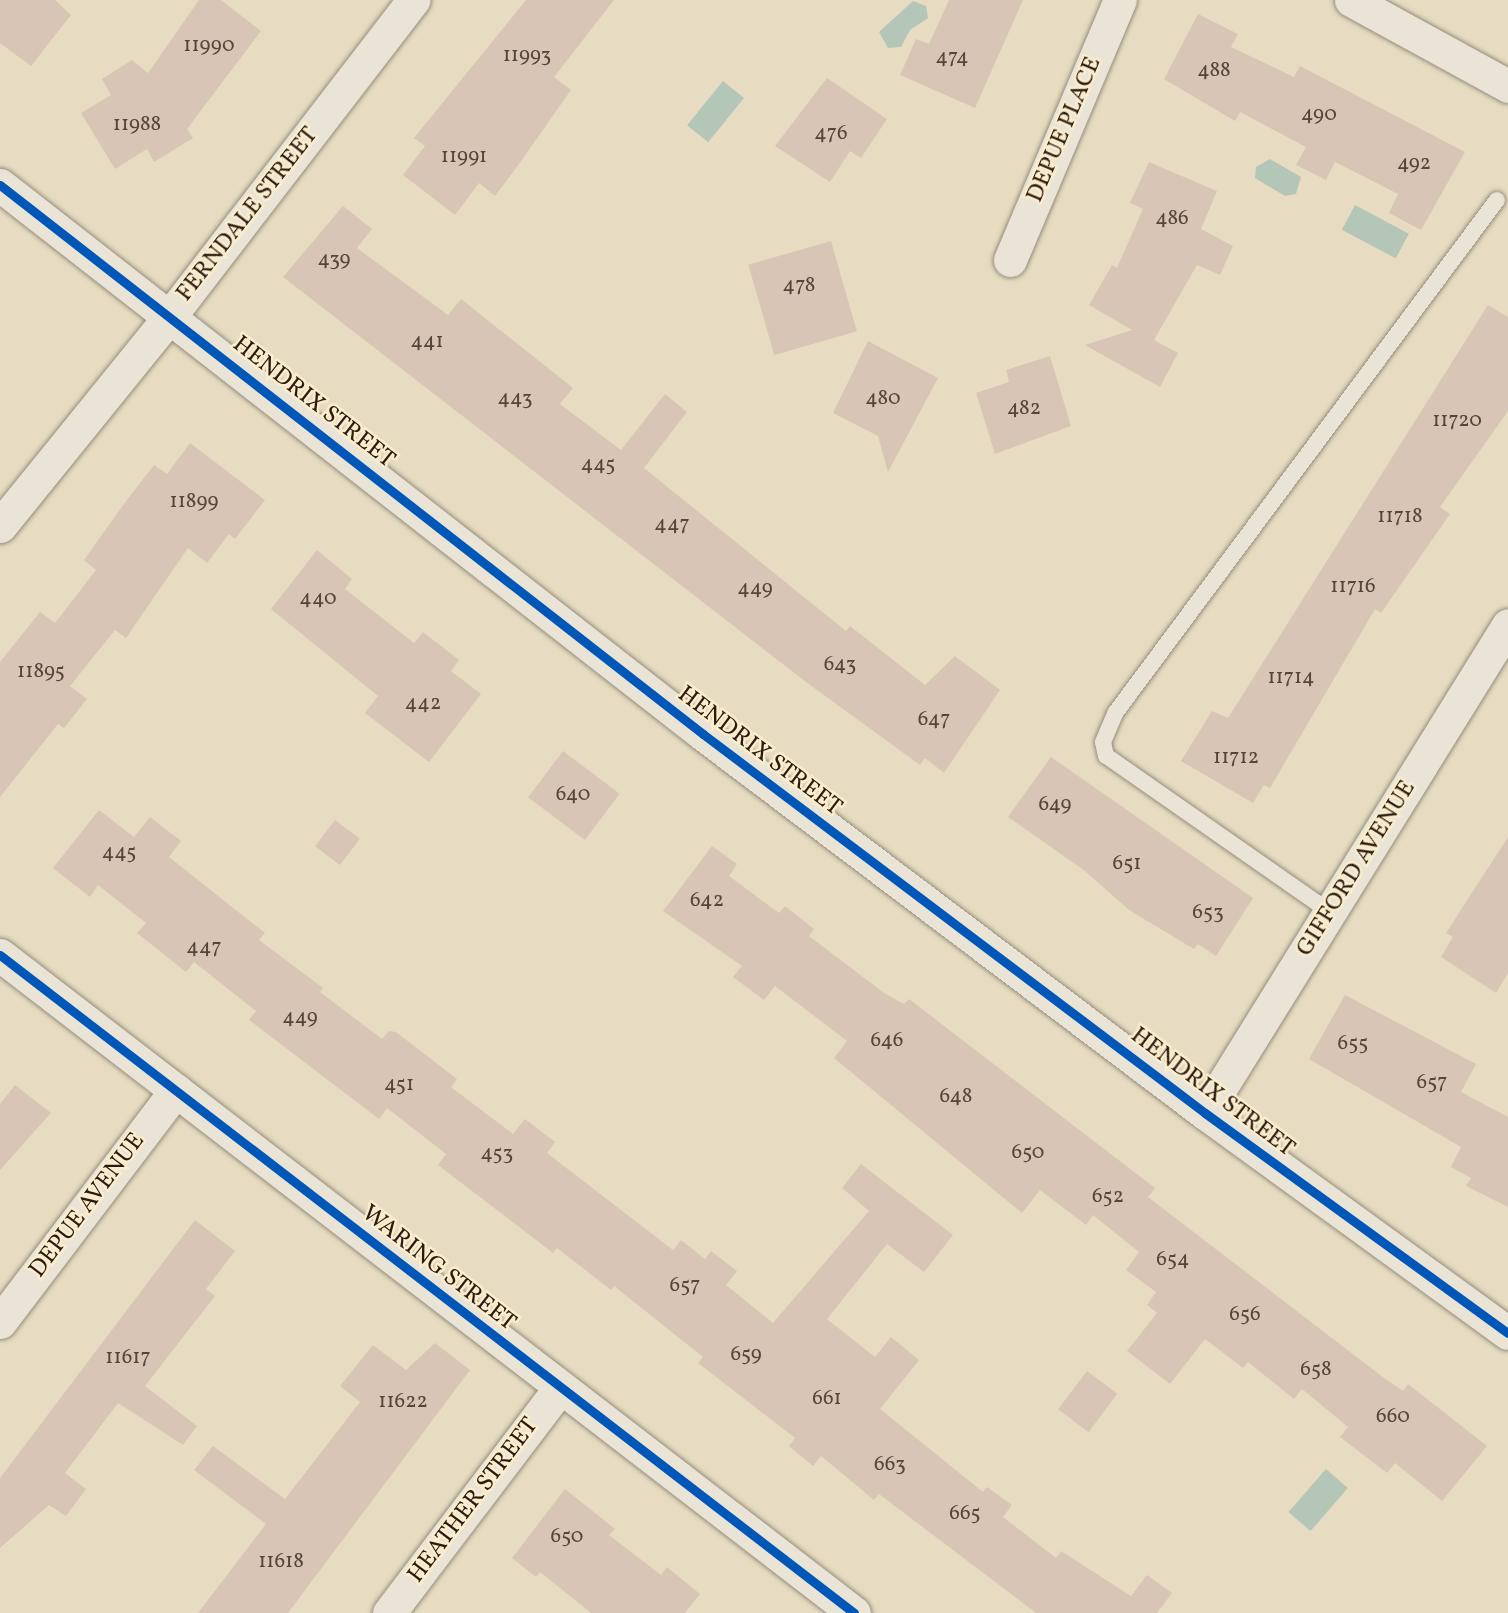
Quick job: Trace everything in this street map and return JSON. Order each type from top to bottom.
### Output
[{"type":"street","name":"FERNDALE STREET","points":[[0,526],[170,316],[413,0]]},
{"type":"street","name":"DEPUE PLACE","points":[[1010,260],[1121,0]]},
{"type":"street","points":[[1351,0],[1508,86]]},
{"type":"street","name":"HENDRIX STREET","points":[[0,185],[703,734],[1205,1113],[1508,1333]]},
{"type":"street","name":"GIFFORD AVENUE","points":[[1205,1113],[1508,625]]},
{"type":"street","name":"WARING STREET","points":[[0,955],[854,1613]]},
{"type":"street","name":"DEPUE AVENUE","points":[[0,1322],[176,1090]]},
{"type":"street","name":"HEATHER STREET","points":[[389,1613],[560,1388]]},
{"type":"lane","points":[[1330,912],[1106,756],[1103,742],[1116,712],[1497,200]]},
{"type":"shaded area","points":[[913,1],[926,6],[928,18],[910,30],[901,47],[888,48],[879,32]]},
{"type":"shaded area","points":[[723,81],[744,98],[708,142],[687,125]]},
{"type":"shaded area","points":[[1270,159],[1301,177],[1296,194],[1285,196],[1255,178],[1256,167]]},
{"type":"shaded area","points":[[1355,205],[1409,234],[1396,258],[1342,230]]},
{"type":"shaded area","points":[[1326,1469],[1348,1488],[1310,1531],[1289,1512]]},
{"type":"building","points":[[0,0],[55,0],[71,15],[31,66],[0,43]]},
{"type":"building","points":[[199,0],[221,0],[261,31],[187,129],[193,138],[154,162],[147,149],[115,169],[81,113],[111,95],[102,79],[132,60],[148,73]]},
{"type":"building","points":[[526,0],[614,0],[554,77],[571,90],[519,164],[495,196],[479,183],[455,215],[403,175],[425,146],[414,138]]},
{"type":"building","points":[[949,0],[1023,0],[975,108],[900,75],[916,39],[929,44]]},
{"type":"building","points":[[1198,14],[1238,34],[1231,47],[1294,77],[1300,66],[1465,152],[1421,230],[1389,213],[1398,194],[1335,162],[1326,180],[1296,165],[1306,147],[1240,112],[1235,121],[1164,79]]},
{"type":"building","points":[[827,78],[887,119],[861,158],[850,151],[830,182],[775,146]]},
{"type":"building","points":[[1149,162],[1217,191],[1201,229],[1233,246],[1220,275],[1197,265],[1154,340],[1178,353],[1160,387],[1085,345],[1132,330],[1089,305],[1112,265],[1117,268],[1143,209],[1130,203]]},
{"type":"building","points":[[343,206],[372,229],[357,248],[448,315],[461,299],[573,388],[560,404],[621,450],[665,394],[687,412],[644,468],[846,631],[850,626],[925,685],[955,656],[1000,690],[944,773],[925,758],[920,765],[806,682],[283,277]]},
{"type":"building","points":[[831,241],[857,331],[774,355],[748,265]]},
{"type":"building","points":[[1488,305],[1508,317],[1508,411],[1440,507],[1450,514],[1381,613],[1375,609],[1270,788],[1264,785],[1253,803],[1181,761],[1212,711],[1228,718]]},
{"type":"building","points":[[868,341],[938,378],[888,472],[878,436],[833,413]]},
{"type":"building","points":[[1050,356],[1071,426],[995,454],[976,393],[1009,382],[1006,370]]},
{"type":"building","points":[[190,443],[265,500],[235,539],[229,534],[207,563],[188,548],[126,638],[115,630],[70,686],[87,699],[64,728],[58,724],[0,797],[0,662],[40,612],[55,623],[96,570],[84,560],[126,501],[154,465],[167,474]]},
{"type":"building","points":[[317,550],[352,579],[345,589],[414,643],[423,632],[459,660],[451,671],[481,694],[429,762],[365,713],[378,696],[271,609]]},
{"type":"building","points":[[563,751],[620,794],[585,840],[528,797]]},
{"type":"building","points":[[1051,757],[1253,898],[1216,956],[1198,944],[1194,949],[1129,910],[1085,871],[1008,817]]},
{"type":"building","points":[[99,810],[134,837],[150,817],[181,841],[169,857],[265,933],[259,940],[323,988],[320,992],[382,1039],[389,1031],[396,1032],[457,1079],[451,1087],[513,1134],[525,1119],[555,1142],[547,1153],[673,1250],[681,1240],[705,1259],[711,1251],[737,1271],[726,1285],[773,1323],[869,1211],[842,1188],[861,1164],[953,1235],[924,1272],[887,1244],[827,1319],[875,1357],[891,1337],[919,1360],[880,1409],[983,1492],[987,1487],[1012,1505],[1003,1517],[1056,1558],[1061,1551],[1131,1596],[1147,1575],[1172,1593],[1157,1613],[1036,1613],[879,1494],[874,1500],[821,1456],[813,1466],[789,1446],[795,1438],[698,1363],[703,1357],[614,1286],[611,1290],[557,1248],[553,1253],[438,1165],[446,1154],[387,1108],[379,1119],[249,1020],[256,1011],[194,962],[186,972],[137,933],[146,923],[98,885],[90,897],[53,868]]},
{"type":"building","points":[[335,820],[360,839],[340,865],[315,846]]},
{"type":"building","points":[[1508,837],[1508,973],[1496,993],[1441,957],[1453,937],[1446,933]]},
{"type":"building","points":[[712,846],[737,864],[729,876],[779,913],[785,906],[814,929],[809,936],[884,993],[904,1004],[909,999],[1155,1188],[1148,1197],[1384,1378],[1403,1391],[1408,1384],[1487,1446],[1442,1501],[1395,1463],[1387,1473],[1340,1437],[1348,1427],[1302,1389],[1294,1399],[1248,1362],[1243,1368],[1205,1339],[1170,1384],[1127,1351],[1157,1313],[1147,1305],[1156,1292],[1126,1270],[1139,1252],[1093,1215],[1086,1225],[1040,1190],[1022,1213],[834,1058],[847,1041],[775,986],[764,1000],[733,977],[742,966],[663,911]]},
{"type":"building","points":[[1345,995],[1476,1064],[1461,1092],[1508,1117],[1508,1207],[1466,1186],[1471,1178],[1451,1167],[1461,1147],[1309,1059]]},
{"type":"building","points":[[15,1085],[51,1113],[0,1170],[0,1104]]},
{"type":"building","points":[[195,1220],[235,1251],[206,1289],[215,1296],[145,1386],[197,1426],[183,1445],[118,1403],[65,1473],[86,1489],[66,1516],[49,1505],[0,1548],[0,1478]]},
{"type":"building","points":[[435,1343],[470,1370],[288,1613],[198,1613],[266,1524],[194,1470],[213,1446],[285,1499],[360,1402],[340,1386],[373,1345],[406,1370]]},
{"type":"building","points":[[1087,1371],[1117,1394],[1088,1432],[1058,1409]]},
{"type":"building","points":[[565,1489],[615,1529],[609,1535],[661,1575],[667,1567],[700,1594],[685,1613],[591,1613],[540,1572],[536,1577],[512,1558]]},
{"type":"cycle path","points":[[0,185],[703,734],[1205,1113],[1508,1333]]},
{"type":"cycle path","points":[[0,955],[854,1613]]}]
